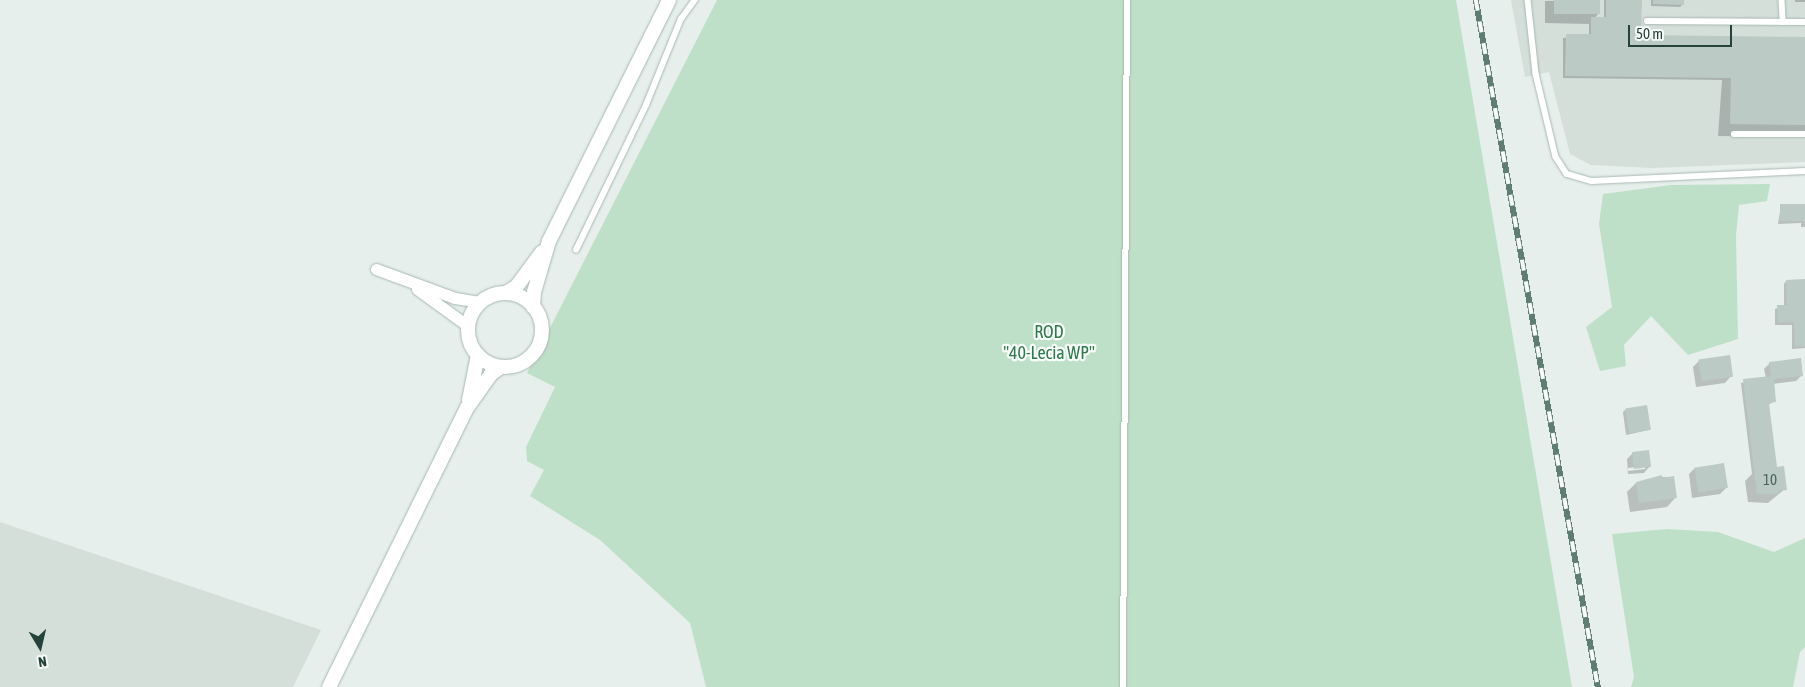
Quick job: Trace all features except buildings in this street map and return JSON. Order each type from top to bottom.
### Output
[{"type":"street","points":[[376,269],[408,282],[481,302],[506,293],[517,286],[549,241],[669,0]]},
{"type":"street","points":[[329,687],[467,408],[491,374],[501,367],[523,362],[535,351],[541,327],[533,307],[534,292],[549,241]]},
{"type":"street","points":[[408,282],[468,326]]},
{"type":"street","points":[[506,293],[523,298],[533,307]]},
{"type":"street","points":[[481,302],[468,326],[470,344],[478,355],[489,364],[501,367]]},
{"type":"street","points":[[467,408],[478,355]]},
{"type":"lane","points":[[576,250],[646,105],[681,20],[694,0]]},
{"type":"lane","points":[[1123,687],[1127,0]]},
{"type":"lane","points":[[1528,0],[1536,74],[1556,157],[1567,174],[1592,181],[1805,171]]},
{"type":"lane","points":[[1782,0],[1782,22]]},
{"type":"lane","points":[[1647,21],[1805,22]]},
{"type":"lane","points":[[1734,134],[1805,134]]},
{"type":"shaded area","points":[[1511,0],[1805,0],[1805,162],[1652,168],[1591,165],[1570,154],[1549,72],[1525,77]]},
{"type":"shaded area","points":[[0,522],[321,630],[293,687],[0,687]]},
{"type":"green space","name":"ROD \"40-Lecia WP\"","points":[[717,0],[1456,0],[1572,687],[706,687],[690,623],[600,540],[530,496],[544,470],[527,461],[526,447],[555,387],[527,373]]},
{"type":"green space","points":[[1770,184],[1767,201],[1739,205],[1736,235],[1738,339],[1688,355],[1651,316],[1624,345],[1626,366],[1600,371],[1586,327],[1612,307],[1599,224],[1603,194],[1671,185]]},
{"type":"green space","points":[[1667,529],[1718,532],[1774,552],[1805,538],[1805,647],[1800,652],[1793,687],[1631,687],[1634,677],[1612,534]]},
{"type":"railway","points":[[1476,0],[1598,687]]}]
